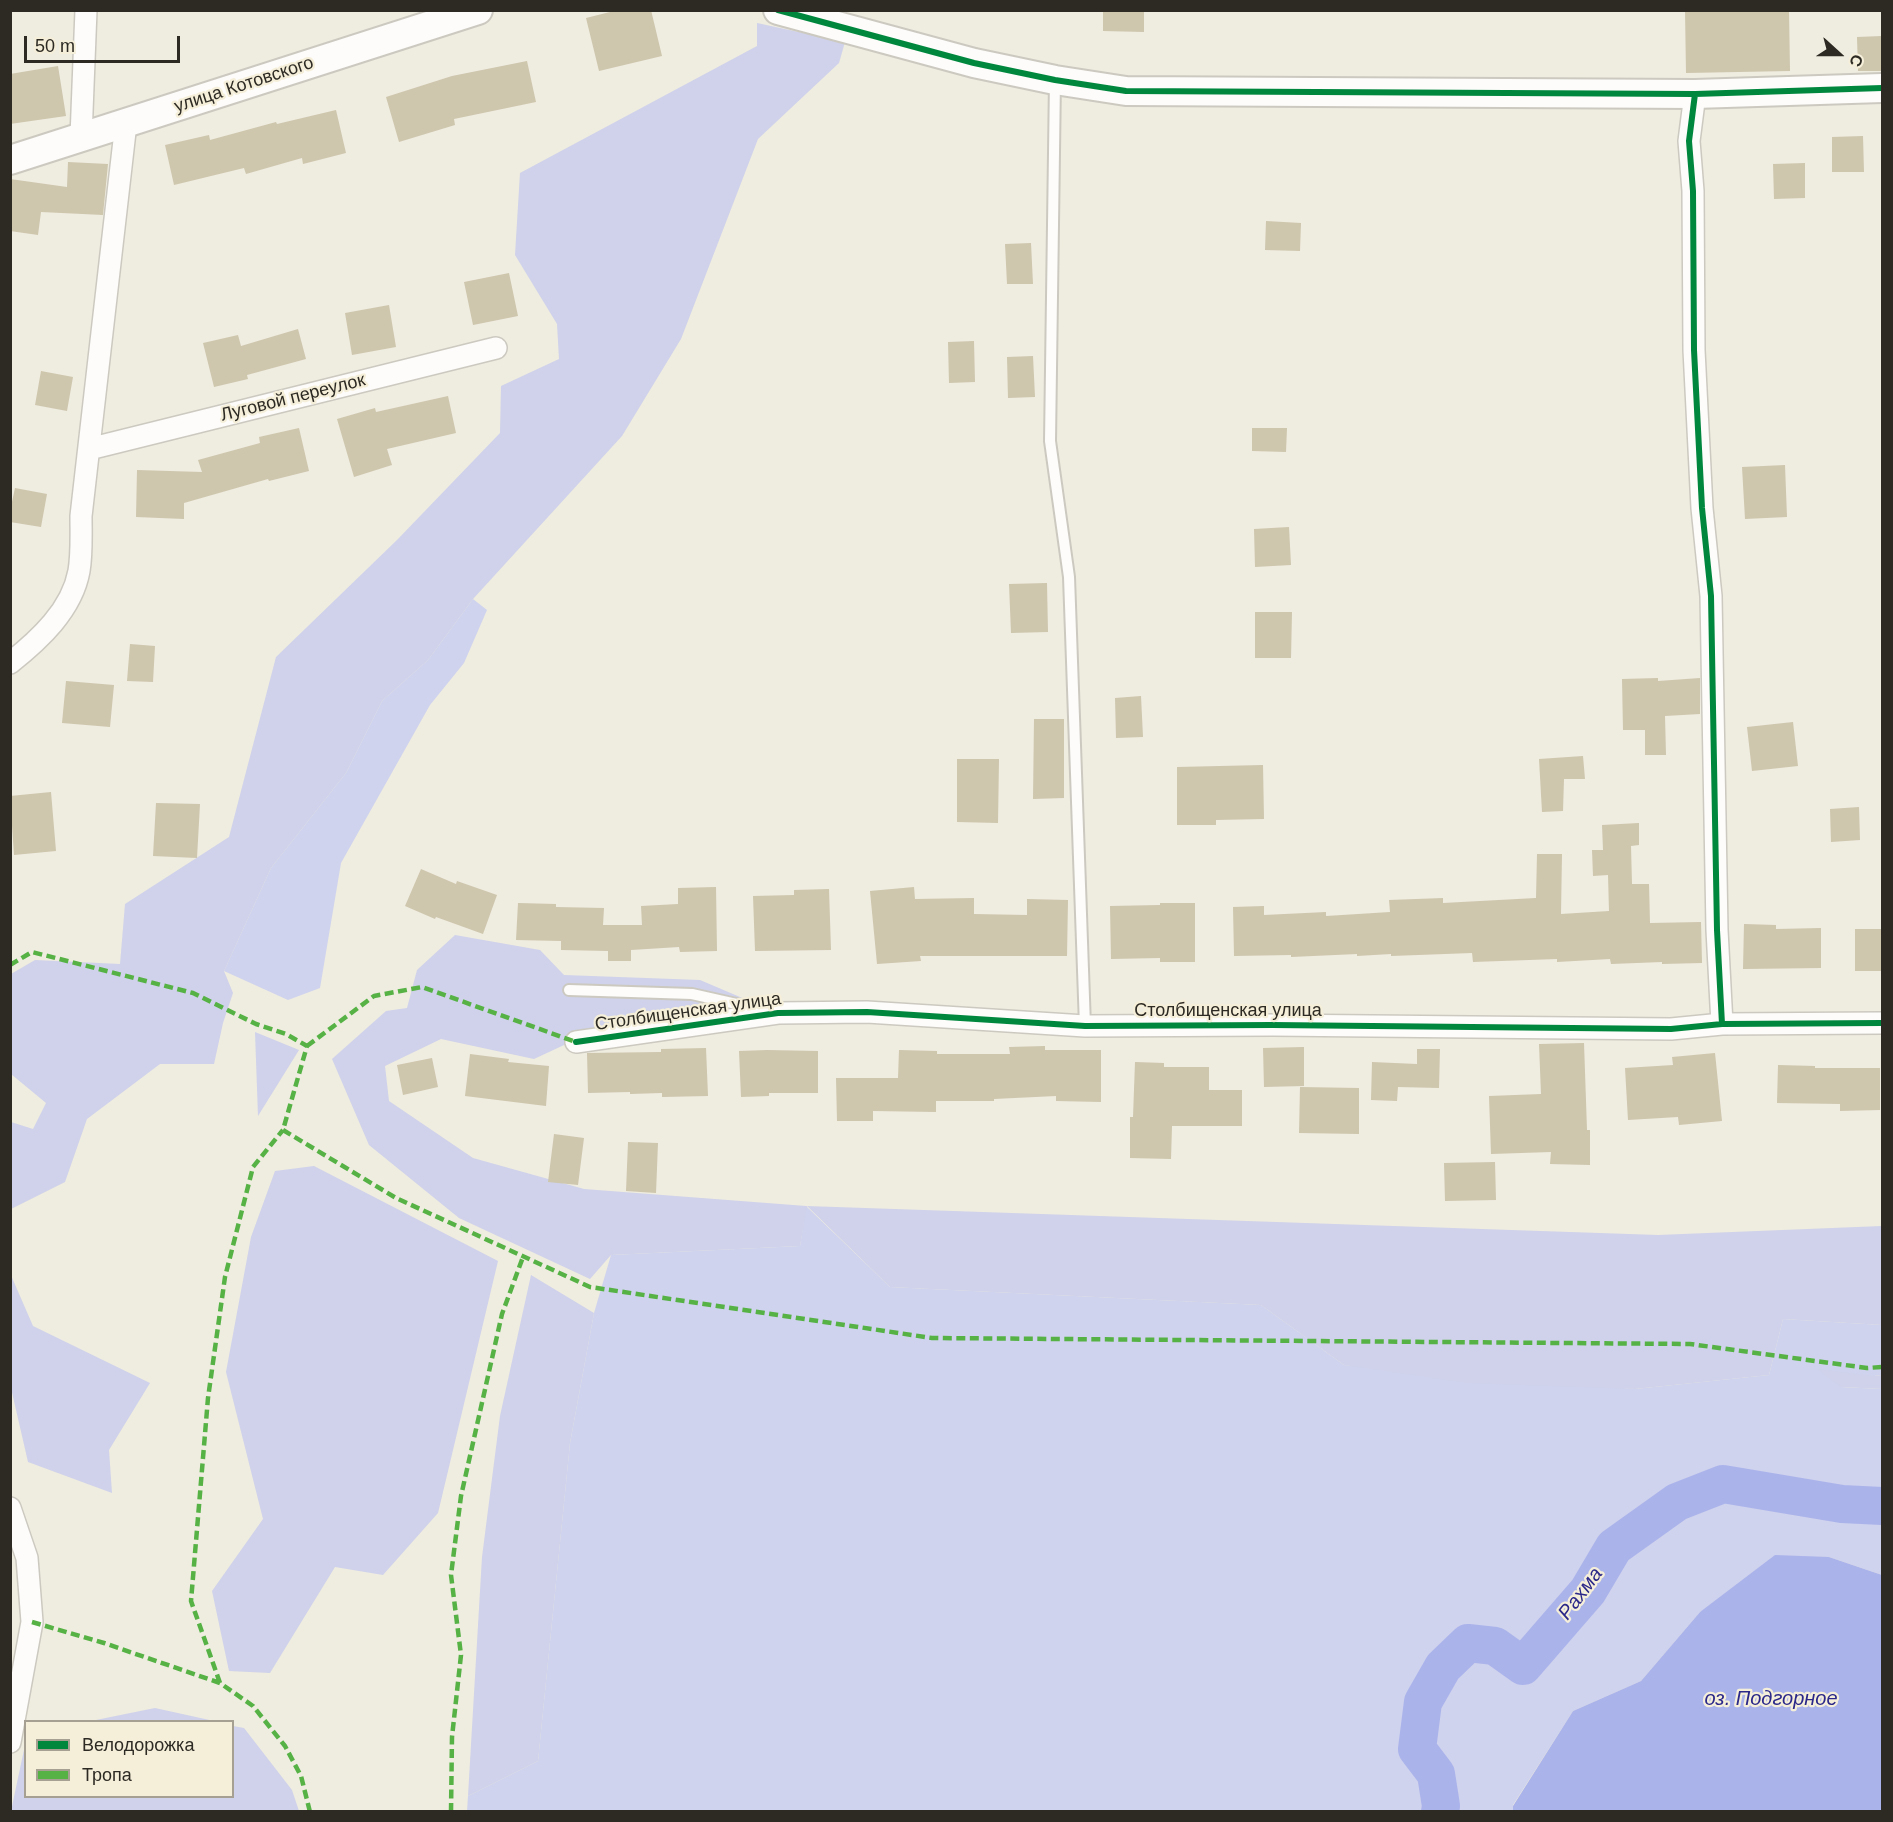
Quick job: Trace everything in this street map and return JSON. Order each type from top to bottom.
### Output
[{"type":"street","points":[[81,137],[86,10]]},
{"type":"street","name":"улица Котовского","points":[[10,160],[478,10]]},
{"type":"street","points":[[778,10],[974,63],[1055,80],[1126,91],[1695,94],[1882,88]]},
{"type":"street","points":[[1695,94],[1689,141],[1693,191],[1694,350],[1702,507],[1711,596],[1717,930],[1722,1024]]},
{"type":"street","points":[[10,663],[34,644],[66,605],[79,572],[81,516],[126,123]]},
{"type":"street","name":"Луговой переулок","points":[[89,448],[496,348]]},
{"type":"street","name":"Столбищенская улица","points":[[576,1042],[778,1013],[867,1012],[1085,1026],[1284,1025],[1671,1029],[1722,1024],[1882,1023]]},
{"type":"street","points":[[10,1508],[27,1558],[32,1622],[10,1742]]},
{"type":"lane","points":[[1055,80],[1050,441],[1069,577],[1085,1026]]},
{"type":"lane","points":[[569,990],[692,994],[778,1013]]},
{"type":"shaded area","points":[[757,23],[845,42],[839,63],[758,139],[681,339],[622,436],[473,599],[428,660],[382,701],[346,773],[271,868],[224,971],[233,993],[223,1023],[214,1064],[160,1064],[87,1119],[65,1182],[11,1209],[11,1122],[33,1129],[46,1103],[11,1074],[11,974],[35,960],[120,964],[125,904],[229,837],[276,657],[397,540],[500,433],[501,386],[559,359],[557,324],[515,255],[520,173],[757,46]]},
{"type":"shaded area","points":[[473,599],[487,610],[464,663],[430,705],[341,863],[320,988],[288,1000],[224,971],[271,868],[346,773],[382,701],[428,660]]},
{"type":"shaded area","points":[[455,935],[540,950],[564,975],[700,980],[747,1000],[607,1025],[534,1059],[441,1039],[385,1066],[389,1101],[473,1158],[584,1189],[807,1206],[800,1246],[611,1255],[590,1279],[459,1218],[369,1145],[332,1059],[386,1011],[407,1008],[417,970]]},
{"type":"shaded area","points":[[255,1032],[299,1050],[258,1116]]},
{"type":"shaded area","points":[[314,1166],[498,1261],[438,1513],[383,1575],[335,1567],[270,1673],[229,1671],[212,1591],[263,1519],[226,1372],[251,1237],[275,1171]]},
{"type":"shaded area","points":[[806,1206],[890,1287],[1261,1305],[1344,1365],[1635,1389],[1769,1375],[1783,1319],[1882,1325],[1882,1375],[1841,1387],[1882,1389],[1882,1575],[1829,1557],[1700,1612],[1641,1681],[1573,1711],[1513,1805],[1513,1811],[467,1812],[468,1796],[538,1761],[570,1443],[594,1313],[611,1255],[800,1246]]},
{"type":"shaded area","points":[[807,1206],[1658,1235],[1882,1226],[1882,1325],[1783,1319],[1769,1375],[1635,1389],[1467,1383],[1344,1365],[1261,1305],[890,1287]]},
{"type":"shaded area","points":[[10,1273],[33,1326],[150,1383],[109,1450],[112,1493],[28,1462],[11,1388]]},
{"type":"shaded area","points":[[531,1275],[594,1313],[570,1443],[538,1761],[468,1796],[482,1557],[500,1416]]},
{"type":"shaded area","points":[[1817,1369],[1882,1375],[1882,1389],[1841,1387]]},
{"type":"shaded area","points":[[155,1708],[209,1720],[96,1720]]},
{"type":"shaded area","points":[[234,1726],[244,1728],[292,1790],[299,1811],[11,1811],[24,1750],[24,1798],[234,1798]]},
{"type":"water","name":"оз. Подгорное","points":[[1775,1555],[1829,1557],[1882,1575],[1882,1811],[1513,1811],[1513,1806],[1573,1711],[1641,1681],[1700,1612]]},
{"type":"building","points":[[618,10],[651,10],[662,56],[599,71],[586,18]]},
{"type":"building","points":[[1103,10],[1144,10],[1144,32],[1103,31]]},
{"type":"building","points":[[1685,10],[1789,10],[1790,71],[1686,73]]},
{"type":"building","points":[[1882,36],[1882,71],[1858,71],[1857,37]]},
{"type":"building","points":[[527,61],[536,102],[454,119],[455,125],[399,142],[386,97],[452,76]]},
{"type":"building","points":[[58,66],[66,116],[10,124],[10,74]]},
{"type":"building","points":[[336,110],[346,153],[303,164],[302,158],[246,174],[244,168],[174,185],[165,145],[209,135],[210,140],[276,122],[277,124]]},
{"type":"building","points":[[1863,136],[1864,172],[1832,172],[1832,137]]},
{"type":"building","points":[[68,162],[108,164],[103,215],[41,212],[38,235],[10,231],[10,179],[67,187]]},
{"type":"building","points":[[1805,163],[1805,198],[1774,199],[1773,164]]},
{"type":"building","points":[[1266,221],[1301,223],[1300,251],[1265,250]]},
{"type":"building","points":[[1031,243],[1033,284],[1007,284],[1005,244]]},
{"type":"building","points":[[509,273],[518,316],[473,325],[464,282]]},
{"type":"building","points":[[389,305],[396,347],[352,355],[345,313]]},
{"type":"building","points":[[298,329],[306,359],[247,375],[248,379],[214,387],[203,343],[238,335],[241,346]]},
{"type":"building","points":[[974,341],[975,382],[949,383],[948,342]]},
{"type":"building","points":[[1033,356],[1035,397],[1008,398],[1007,357]]},
{"type":"building","points":[[41,371],[73,377],[67,411],[35,405]]},
{"type":"building","points":[[448,396],[456,433],[387,449],[392,465],[354,477],[337,419],[375,408],[376,412]]},
{"type":"building","points":[[299,428],[309,471],[269,481],[268,479],[184,503],[184,519],[136,517],[137,470],[202,472],[198,460],[260,443],[259,437]]},
{"type":"building","points":[[1252,428],[1287,428],[1286,452],[1252,451]]},
{"type":"building","points":[[1785,465],[1787,517],[1745,519],[1742,467]]},
{"type":"building","points":[[15,488],[47,494],[41,527],[10,522]]},
{"type":"building","points":[[1289,527],[1291,565],[1255,567],[1254,529]]},
{"type":"building","points":[[1047,583],[1048,632],[1011,633],[1009,584]]},
{"type":"building","points":[[1255,612],[1292,612],[1291,658],[1255,658]]},
{"type":"building","points":[[130,644],[155,646],[153,682],[127,681]]},
{"type":"building","points":[[1658,678],[1658,681],[1700,678],[1700,714],[1665,716],[1666,755],[1645,755],[1645,730],[1623,730],[1622,679]]},
{"type":"building","points":[[66,681],[114,685],[110,727],[62,723]]},
{"type":"building","points":[[1141,696],[1143,737],[1116,738],[1115,698]]},
{"type":"building","points":[[1034,719],[1064,719],[1064,798],[1033,799]]},
{"type":"building","points":[[1793,722],[1798,766],[1752,771],[1747,727]]},
{"type":"building","points":[[1583,756],[1585,779],[1564,779],[1563,811],[1542,812],[1539,759]]},
{"type":"building","points":[[957,759],[999,759],[998,823],[957,822]]},
{"type":"building","points":[[1263,765],[1264,819],[1216,820],[1216,825],[1177,825],[1177,767]]},
{"type":"building","points":[[51,792],[56,851],[14,855],[10,796]]},
{"type":"building","points":[[156,803],[200,804],[197,858],[153,856]]},
{"type":"building","points":[[1859,807],[1860,840],[1831,842],[1830,809]]},
{"type":"building","points":[[1639,823],[1639,845],[1631,846],[1632,884],[1649,884],[1650,923],[1701,922],[1702,963],[1611,964],[1610,959],[1557,962],[1557,959],[1473,962],[1472,953],[1391,956],[1391,954],[1357,956],[1357,954],[1291,957],[1291,955],[1234,956],[1233,907],[1264,906],[1264,915],[1326,912],[1326,916],[1390,912],[1389,900],[1443,898],[1443,903],[1536,898],[1537,854],[1562,854],[1561,914],[1609,911],[1608,875],[1593,876],[1592,850],[1603,850],[1602,825]]},
{"type":"building","points":[[421,869],[456,884],[457,881],[497,895],[483,934],[436,917],[435,919],[405,906]]},
{"type":"building","points":[[716,887],[717,951],[680,952],[679,947],[631,950],[631,961],[608,961],[608,951],[561,950],[561,941],[516,940],[518,903],[604,908],[603,925],[642,925],[641,906],[678,904],[678,888]]},
{"type":"building","points":[[914,887],[915,899],[974,898],[974,914],[1027,915],[1027,899],[1068,900],[1067,956],[920,956],[921,961],[877,964],[870,891]]},
{"type":"building","points":[[829,889],[831,950],[755,951],[753,896],[794,895],[794,890]]},
{"type":"building","points":[[1160,903],[1195,903],[1195,962],[1160,962],[1160,958],[1111,959],[1110,906],[1160,905]]},
{"type":"building","points":[[1744,924],[1776,925],[1776,929],[1821,928],[1821,968],[1743,969]]},
{"type":"building","points":[[1855,929],[1882,929],[1882,971],[1855,971]]},
{"type":"building","points":[[1584,1043],[1590,1165],[1550,1164],[1551,1152],[1491,1154],[1489,1096],[1541,1094],[1539,1044]]},
{"type":"building","points":[[1045,1046],[1045,1050],[1101,1050],[1101,1102],[1056,1101],[1056,1096],[994,1099],[994,1101],[936,1101],[936,1112],[873,1111],[873,1121],[837,1121],[836,1078],[898,1078],[899,1050],[937,1051],[937,1054],[1010,1054],[1009,1047]]},
{"type":"building","points":[[1304,1047],[1304,1086],[1264,1087],[1263,1048]]},
{"type":"building","points":[[706,1048],[708,1096],[662,1097],[662,1093],[588,1093],[587,1053],[661,1052],[661,1049]]},
{"type":"building","points":[[1417,1049],[1440,1049],[1439,1088],[1398,1087],[1397,1101],[1371,1100],[1372,1062],[1417,1064]]},
{"type":"building","points":[[739,1051],[818,1051],[818,1093],[769,1093],[769,1096],[741,1097]]},
{"type":"building","points":[[1715,1053],[1722,1121],[1679,1125],[1678,1117],[1628,1120],[1625,1068],[1673,1065],[1672,1057]]},
{"type":"building","points":[[470,1054],[509,1059],[508,1062],[549,1066],[546,1106],[465,1096]]},
{"type":"building","points":[[432,1058],[438,1087],[403,1095],[397,1065]]},
{"type":"building","points":[[1135,1062],[1164,1063],[1164,1067],[1209,1067],[1209,1090],[1242,1090],[1242,1126],[1172,1126],[1171,1159],[1130,1158],[1130,1117],[1133,1117]]},
{"type":"building","points":[[1778,1065],[1815,1066],[1815,1068],[1880,1068],[1880,1110],[1840,1111],[1840,1104],[1777,1103]]},
{"type":"building","points":[[1300,1087],[1359,1088],[1359,1134],[1299,1133]]},
{"type":"building","points":[[554,1134],[584,1138],[578,1185],[548,1182]]},
{"type":"building","points":[[628,1142],[658,1143],[656,1193],[626,1191]]},
{"type":"building","points":[[1495,1162],[1496,1200],[1445,1201],[1444,1163]]},
{"type":"waterway","name":"Рахма","points":[[1440,1812],[1436,1774],[1417,1749],[1423,1702],[1443,1667],[1468,1643],[1495,1646],[1523,1666],[1588,1591],[1614,1547],[1677,1502],[1723,1484],[1842,1504],[1882,1506]]},
{"type":"marked path","points":[[10,965],[32,952],[193,993],[256,1024],[286,1034],[307,1046],[283,1130],[396,1198],[590,1287],[932,1338],[1690,1344],[1867,1368],[1882,1367]]},
{"type":"marked path","points":[[307,1046],[374,996],[422,987],[576,1042]]},
{"type":"marked path","points":[[220,1683],[191,1601],[208,1398],[225,1277],[253,1167],[283,1130]]},
{"type":"marked path","points":[[451,1812],[452,1737],[461,1655],[451,1575],[461,1496],[502,1314],[523,1257]]},
{"type":"marked path","points":[[32,1622],[104,1643],[220,1683],[253,1706],[285,1746],[301,1776],[310,1812]]},
{"type":"cycle path","points":[[778,10],[974,63],[1055,80],[1126,91],[1695,94],[1882,88]]},
{"type":"cycle path","points":[[1695,94],[1689,141],[1693,191],[1694,350],[1702,508],[1711,596],[1717,930],[1722,1024]]},
{"type":"cycle path","points":[[576,1042],[778,1013],[867,1012],[1085,1026],[1272,1025],[1671,1029],[1722,1024],[1882,1023]]}]
